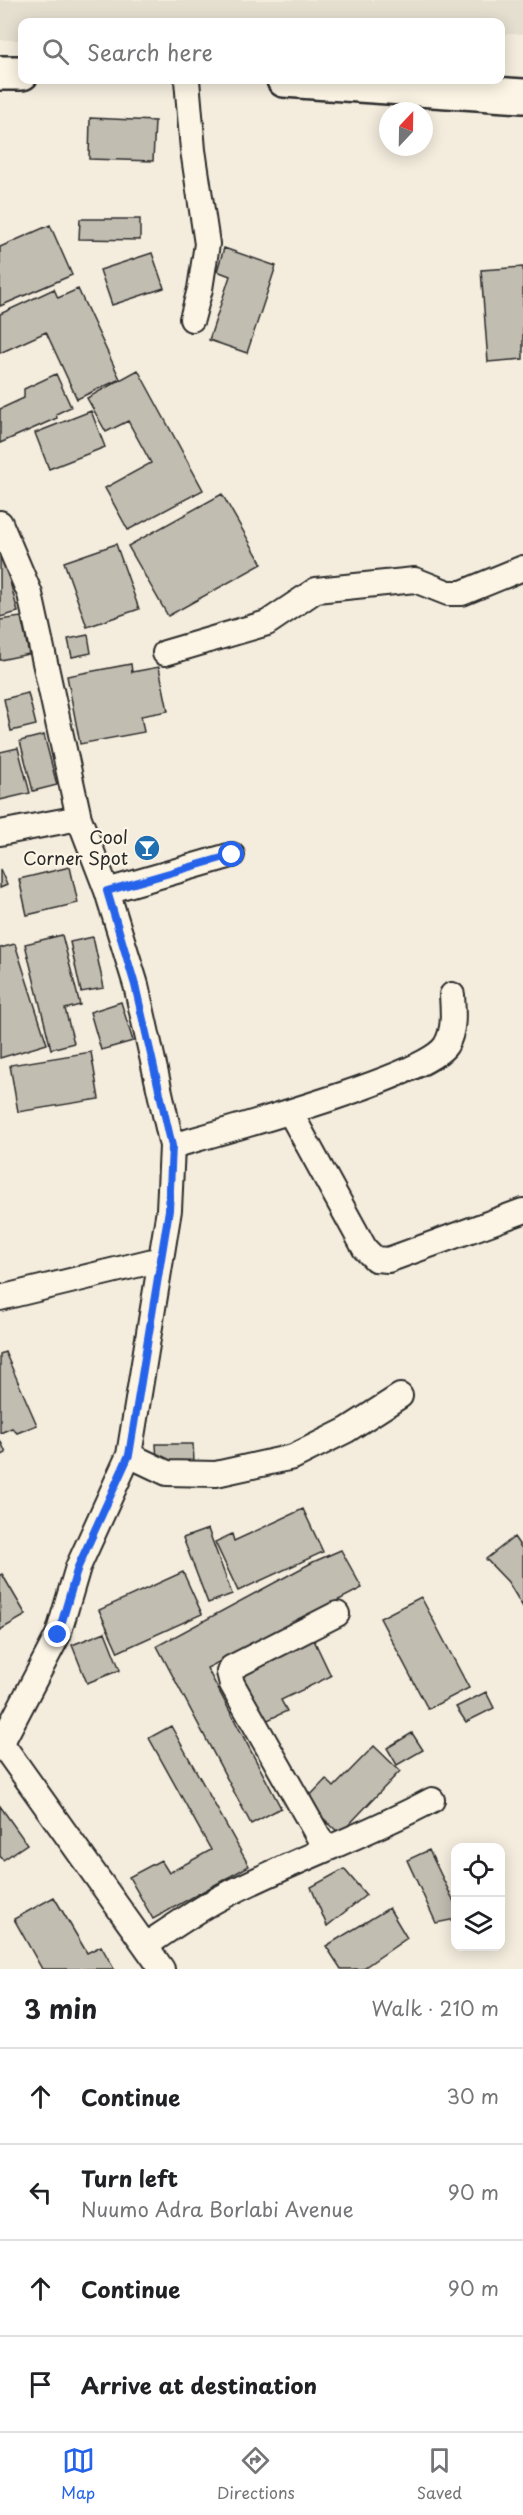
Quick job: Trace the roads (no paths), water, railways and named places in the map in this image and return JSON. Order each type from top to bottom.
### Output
[{"type":"street","points":[[0,73],[18,73]]},
{"type":"street","points":[[187,84],[194,160],[207,244],[200,289],[192,319]]},
{"type":"street","points":[[344,84],[523,96]]},
{"type":"street","points":[[0,523],[30,594],[80,818],[107,891],[135,985],[172,1146],[169,1210],[129,1455],[78,1567],[58,1635],[1,1745],[162,1969]]},
{"type":"street","points":[[165,653],[267,623],[316,590],[415,580],[448,593],[462,593],[523,568]]},
{"type":"street","points":[[0,833],[80,818]]},
{"type":"street","points":[[107,891],[232,855]]},
{"type":"street","points":[[172,1146],[290,1112],[423,1063],[445,1046],[454,1021],[452,995]]},
{"type":"street","points":[[290,1112],[365,1250],[375,1259],[388,1260],[523,1212]]},
{"type":"street","points":[[0,1298],[161,1259]]},
{"type":"street","points":[[129,1455],[167,1473],[216,1474],[293,1457],[347,1430],[400,1396]]},
{"type":"street","points":[[325,1848],[232,1684],[229,1672],[231,1668],[338,1614]]},
{"type":"street","points":[[146,1945],[218,1899],[325,1848],[391,1822],[432,1800]]},
{"type":"place","name":"Cool Corner Spot","points":[[147,848]]}]
